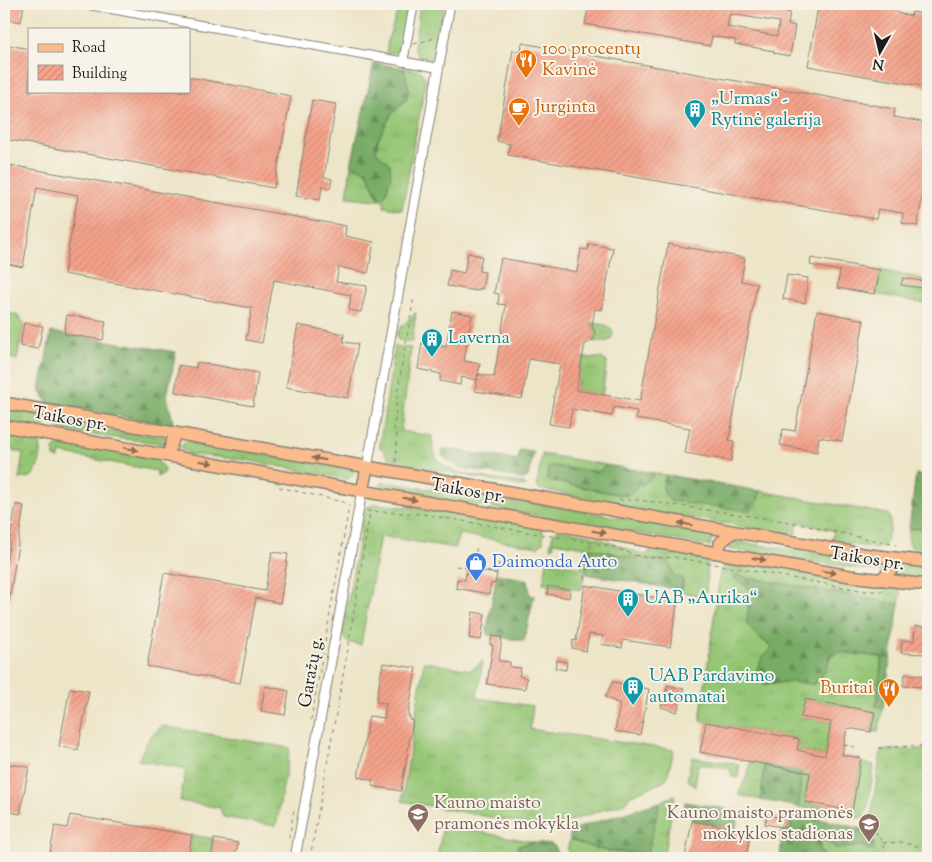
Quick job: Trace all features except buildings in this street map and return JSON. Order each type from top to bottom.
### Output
[{"type":"main road","name":"Taikos pr.","points":[[4,403],[733,532],[894,559],[928,562]]},
{"type":"main road","points":[[52,434],[56,412]]},
{"type":"main road","name":"Taikos pr.","points":[[4,426],[362,491],[880,580],[928,585]]},
{"type":"main road","points":[[168,455],[175,433]]},
{"type":"main road","points":[[362,491],[367,468]]},
{"type":"main road","points":[[719,552],[720,543],[733,532]]},
{"type":"main road","points":[[880,580],[892,569],[894,559]]},
{"type":"street","points":[[83,4],[439,68]]},
{"type":"street","points":[[403,62],[414,4]]},
{"type":"street","points":[[367,468],[450,4]]},
{"type":"street","name":"Garažų g.","points":[[295,858],[362,491]]},
{"type":"path","points":[[406,47],[445,35]]},
{"type":"path","points":[[396,462],[397,436],[394,429],[396,404],[414,297]]},
{"type":"path","points":[[619,500],[639,500],[785,522],[896,545]]},
{"type":"path","points":[[309,727],[349,506]]},
{"type":"path","points":[[310,858],[348,648],[370,511],[422,514],[615,547],[633,556],[654,559],[674,557],[865,591],[894,591]]},
{"type":"path","points":[[585,580],[591,543]]},
{"type":"path","points":[[473,569],[477,546]]},
{"type":"path","points":[[456,566],[497,573],[501,550]]},
{"type":"path","points":[[844,745],[855,747]]},
{"type":"path","points":[[879,748],[928,745]]},
{"type":"path","points":[[289,840],[296,802]]},
{"type":"path","points":[[865,819],[891,858]]},
{"type":"path","points":[[882,844],[900,842],[928,849]]},
{"type":"green space","points":[[400,4],[408,4],[402,44],[397,52],[386,54],[388,39]]},
{"type":"green space","points":[[420,4],[445,4],[435,54],[427,59],[420,59],[414,48]]},
{"type":"green space","points":[[374,63],[404,68],[409,90],[405,100],[391,115],[378,139],[376,152],[390,164],[391,176],[385,196],[379,199],[367,171],[351,165]]},
{"type":"green space","points":[[404,68],[421,71],[426,79],[402,210],[384,207],[385,201],[347,197],[351,165],[367,171],[376,194],[390,164],[376,152],[378,139],[391,115],[406,100],[409,90]]},
{"type":"green space","points":[[880,270],[928,280],[928,304],[875,294]]},
{"type":"green space","points":[[4,312],[17,315],[24,323],[17,360],[4,357]]},
{"type":"green space","points":[[416,312],[412,342],[398,340],[396,335],[401,327]]},
{"type":"green space","points":[[592,323],[606,325],[612,329],[613,335],[610,340],[601,343],[592,341],[596,335]]},
{"type":"green space","points":[[51,332],[176,352],[167,396],[174,426],[48,403],[40,390]]},
{"type":"green space","points":[[395,346],[411,348],[401,431],[432,436],[433,448],[437,459],[443,465],[453,470],[490,479],[523,483],[526,487],[404,464],[394,461],[386,455],[382,448],[380,448],[380,442]]},
{"type":"green space","points":[[582,358],[601,358],[607,362],[602,395],[576,390]]},
{"type":"green space","points":[[4,408],[46,416],[44,428],[4,421]]},
{"type":"green space","points":[[62,423],[116,432],[165,437],[168,439],[167,444],[62,431],[59,427]]},
{"type":"green space","points":[[4,432],[32,437],[40,443],[40,461],[31,477],[19,479],[23,453],[4,449]]},
{"type":"green space","points":[[188,441],[352,470],[355,474],[348,479],[245,460],[188,454],[181,448],[184,442]]},
{"type":"green space","points":[[69,443],[153,458],[163,466],[164,473],[157,477],[157,471],[60,453],[59,459],[54,457],[54,448],[61,444]]},
{"type":"green space","points":[[446,449],[518,460],[519,450],[534,452],[528,477],[523,479],[458,467],[443,457],[442,451]]},
{"type":"green space","points":[[542,454],[606,465],[598,472],[549,467],[547,480],[626,496],[651,478],[654,473],[666,475],[663,482],[758,500],[760,491],[888,514],[890,517],[890,529],[885,545],[876,549],[832,540],[834,531],[798,522],[795,535],[593,502],[592,499],[539,489],[537,484]]},
{"type":"green space","points":[[606,465],[654,473],[651,478],[626,496],[547,480],[548,467],[554,466],[598,472]]},
{"type":"green space","points":[[916,474],[928,476],[928,528],[909,529]]},
{"type":"green space","points":[[666,475],[760,491],[758,500],[750,511],[670,501],[663,489]]},
{"type":"green space","points":[[384,482],[504,501],[548,505],[713,534],[710,546],[385,489],[380,485]]},
{"type":"green space","points":[[376,504],[461,513],[539,526],[543,531],[543,542],[538,547],[459,534],[455,548],[380,536],[361,645],[347,642],[342,635],[363,517],[367,507]]},
{"type":"green space","points":[[928,528],[928,554],[914,550],[908,540],[909,529]]},
{"type":"green space","points":[[558,529],[590,535],[644,555],[649,554],[650,549],[665,549],[689,551],[703,557],[708,561],[706,593],[701,596],[681,592],[684,582],[674,576],[669,561],[634,558],[590,548],[581,590],[543,584],[548,556],[551,556],[551,562],[582,568],[585,547],[554,542],[553,548],[550,547],[553,534]]},
{"type":"green space","points":[[731,541],[884,563],[886,568],[882,572],[729,549],[725,544]]},
{"type":"green space","points":[[590,548],[634,558],[669,561],[674,576],[683,578],[681,590],[586,574]]},
{"type":"green space","points":[[733,560],[898,588],[901,593],[899,604],[735,576],[735,579],[750,588],[753,632],[772,648],[764,684],[787,682],[814,684],[825,672],[831,655],[840,652],[882,657],[876,706],[883,708],[878,732],[871,732],[875,712],[805,699],[802,717],[831,722],[825,756],[797,750],[799,739],[700,721],[720,573],[726,564]]},
{"type":"green space","points":[[900,566],[928,567],[928,580],[898,578]]},
{"type":"green space","points":[[497,574],[528,580],[530,595],[534,596],[524,641],[488,635],[487,628]]},
{"type":"green space","points":[[734,575],[899,604],[883,708],[876,706],[882,657],[840,652],[831,655],[825,672],[814,684],[787,682],[764,684],[754,675],[763,656],[772,648],[747,625],[749,588],[735,579]]},
{"type":"green space","points":[[483,661],[477,698],[533,706],[530,729],[674,750],[667,778],[663,782],[629,796],[627,802],[549,828],[402,801],[424,662],[471,670]]},
{"type":"green space","points":[[162,726],[290,748],[276,826],[223,817],[220,808],[180,801],[186,769],[138,760],[150,737]]},
{"type":"green space","points":[[928,749],[928,858],[828,858],[818,851],[822,836],[837,849],[860,846],[874,851],[873,831],[876,824],[872,818],[872,811],[881,750]]},
{"type":"green space","points":[[692,757],[739,764],[738,778],[732,777],[730,768],[698,764],[695,787],[687,779]]},
{"type":"green space","points":[[813,759],[805,802],[851,811],[861,763],[874,765],[867,810],[863,816],[858,818],[799,807],[801,771]]},
{"type":"green space","points":[[750,762],[764,764],[761,800],[738,795],[748,774]]},
{"type":"green space","points":[[764,764],[801,771],[799,807],[761,800]]},
{"type":"green space","points":[[675,795],[663,858],[570,858],[571,853],[567,851],[570,839],[597,849],[646,854],[660,802]]},
{"type":"green space","points":[[660,802],[647,854],[597,849],[570,839],[570,833],[577,828]]},
{"type":"green space","points":[[685,802],[739,811],[736,828],[692,821],[690,810],[685,808]]},
{"type":"green space","points":[[792,813],[873,831],[874,851],[860,846],[837,849],[822,836],[819,851],[828,858],[780,858],[782,832],[788,828]]},
{"type":"green space","points":[[443,825],[534,842],[518,846],[517,858],[437,858]]},
{"type":"green space","points":[[192,835],[214,839],[211,858],[188,858]]},
{"type":"green space","points":[[534,842],[551,844],[556,847],[557,858],[517,858],[518,846]]},
{"type":"place","name":"100 procentų Kavinė","points":[[526,79]]},
{"type":"place","name":"Jurginta","points":[[519,127]]},
{"type":"place","name":"„Urmas“ - Rytinė galerija","points":[[695,129]]},
{"type":"place","name":"Laverna","points":[[432,358]]},
{"type":"place","name":"Daimonda Auto","points":[[476,582]]},
{"type":"place","name":"UAB „Aurika“","points":[[628,618]]},
{"type":"place","name":"UAB Pardavimo automatai","points":[[633,706]]},
{"type":"place","name":"Buritai","points":[[889,708]]},
{"type":"place","name":"Kauno maisto pramonės mokykla","points":[[418,833]]},
{"type":"place","name":"Kauno maisto pramonės mokyklos stadionas","points":[[869,843]]}]
